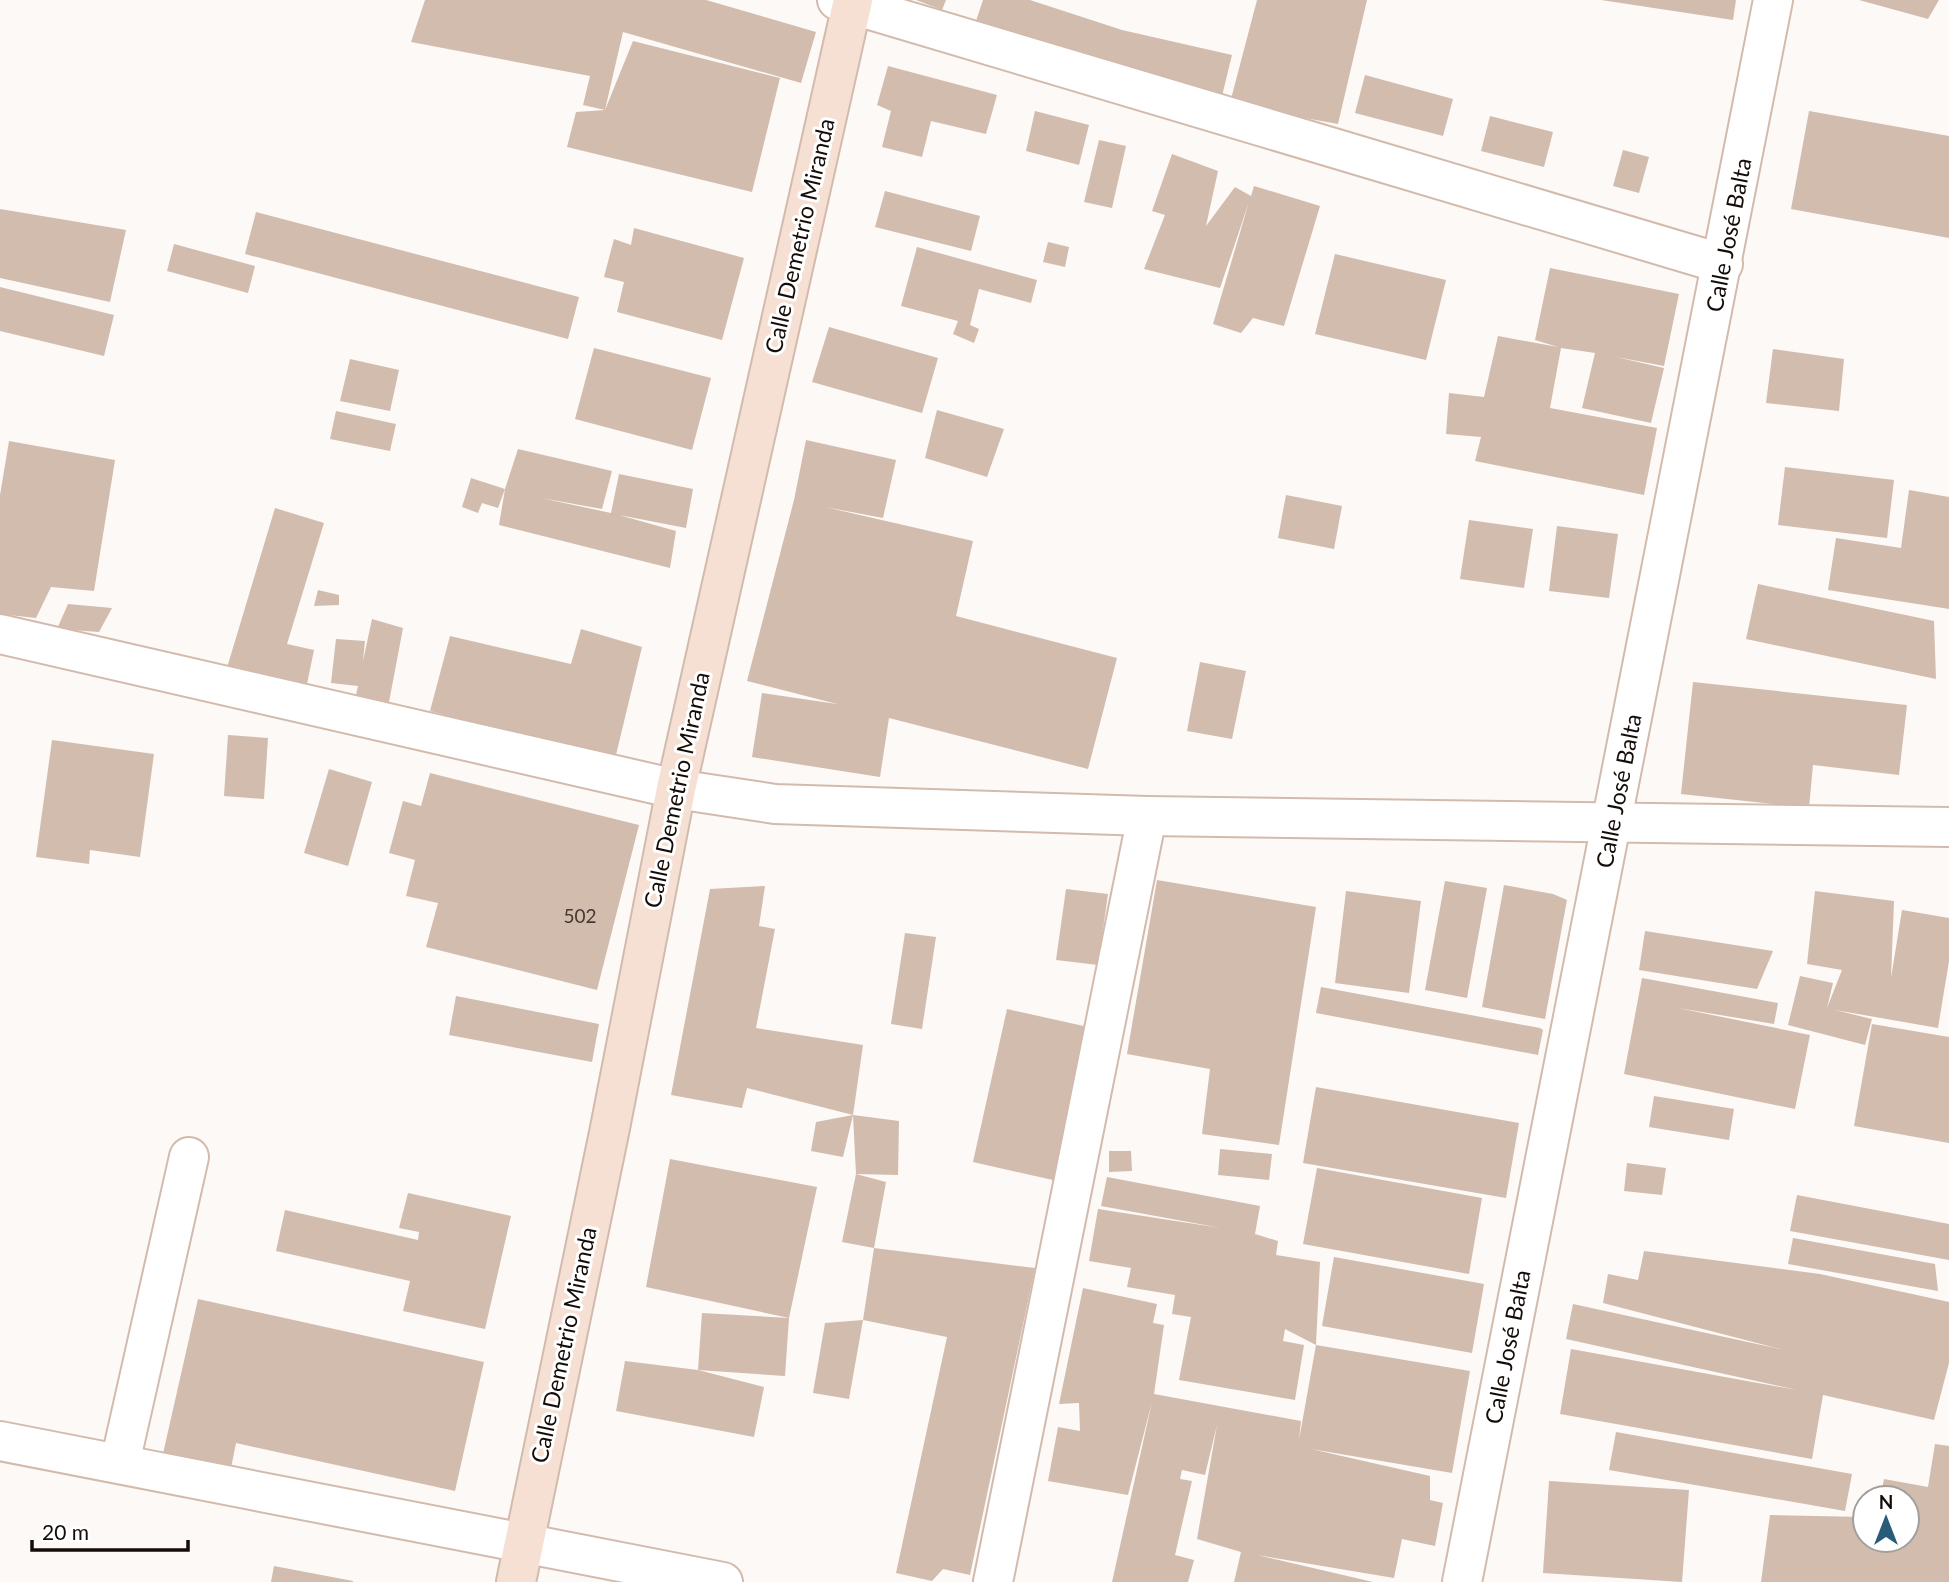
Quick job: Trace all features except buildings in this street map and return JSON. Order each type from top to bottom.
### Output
[{"type":"main road","name":"Calle Demetrio Miranda","points":[[516,1582],[610,1128],[676,789],[847,1]]},
{"type":"street","name":"Calle José Balta","points":[[1462,1582],[1614,821],[1773,0]]},
{"type":"street","points":[[847,1],[1723,264]]},
{"type":"street","points":[[0,634],[676,789],[775,804],[1147,816],[1949,827]]},
{"type":"street","points":[[993,1582],[1147,816]]},
{"type":"street","points":[[120,1463],[189,1157]]},
{"type":"street","points":[[0,1441],[723,1582]]}]
